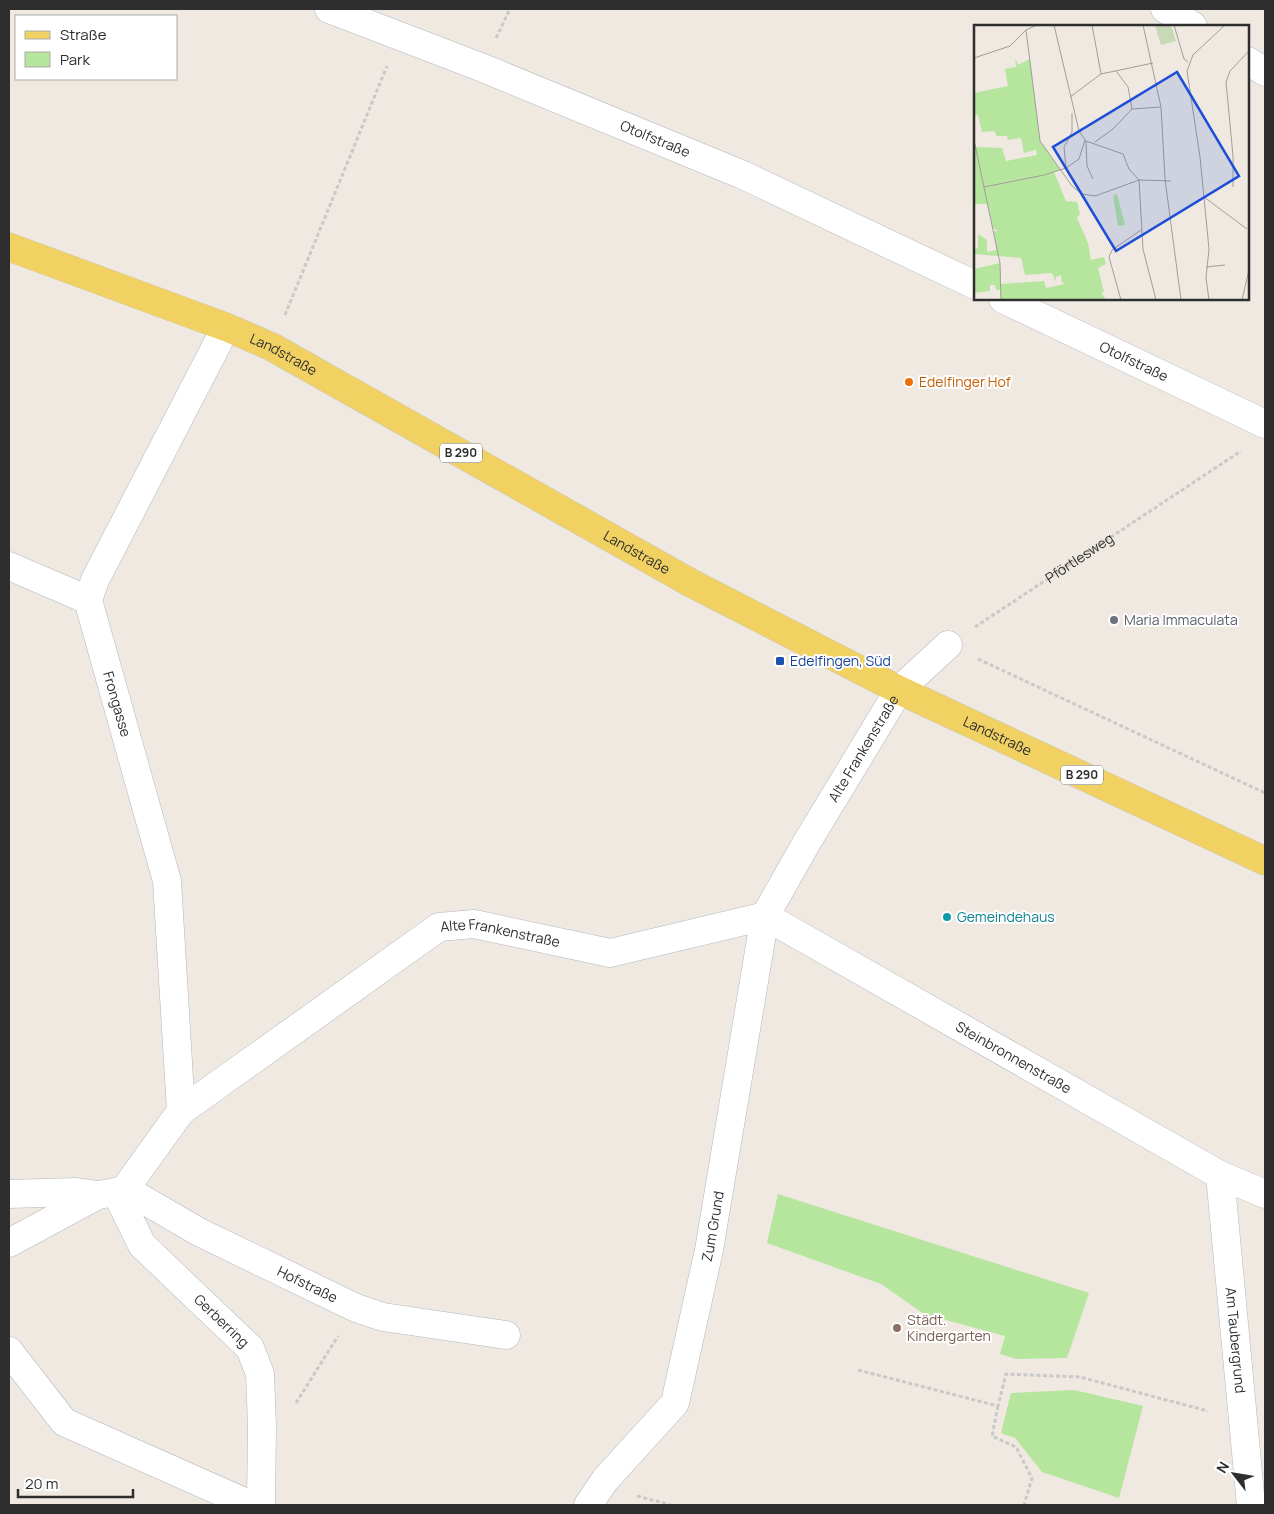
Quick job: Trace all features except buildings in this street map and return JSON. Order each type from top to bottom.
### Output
[{"type":"main road","name":"Landstraße","points":[[9,247],[226,327],[272,347],[691,583],[898,690],[1265,861]]},
{"type":"street","name":"Otolfstraße","points":[[330,9],[399,35],[743,175],[974,285]]},
{"type":"street","points":[[1165,9],[1191,25]]},
{"type":"street","points":[[1249,62],[1265,72]]},
{"type":"street","name":"Otolfstraße","points":[[1005,300],[1265,424]]},
{"type":"street","points":[[9,566],[88,600],[95,580],[226,327]]},
{"type":"street","name":"Frongasse","points":[[88,600],[167,881],[181,1111]]},
{"type":"street","points":[[898,690],[948,645]]},
{"type":"street","name":"Alte Frankenstraße","points":[[113,1192],[181,1111],[439,927],[474,924],[610,953],[765,916],[898,690]]},
{"type":"street","name":"Steinbronnenstraße","points":[[765,916],[1220,1174],[1265,1194]]},
{"type":"street","name":"Zum Grund","points":[[588,1505],[605,1480],[675,1403],[710,1250],[765,916]]},
{"type":"street","name":"Am Taubergrund","points":[[1220,1174],[1251,1505]]},
{"type":"street","points":[[9,1194],[113,1192]]},
{"type":"street","points":[[9,1243],[113,1192]]},
{"type":"street","name":"Hofstraße","points":[[113,1192],[356,1308],[383,1317],[506,1335]]},
{"type":"street","name":"Gerberring","points":[[113,1192],[142,1245],[250,1348],[260,1374],[262,1426],[261,1505]]},
{"type":"street","points":[[9,1351],[64,1422],[251,1505]]},
{"type":"path","points":[[272,347],[399,35]]},
{"type":"path","name":"Pförtlesweg","points":[[948,645],[1249,446]]},
{"type":"path","points":[[948,645],[1265,793]]},
{"type":"path","points":[[262,1426],[294,1406],[356,1308]]},
{"type":"path","points":[[858,1370],[998,1406]]},
{"type":"path","points":[[1024,1505],[1032,1478],[1016,1447],[992,1436],[1006,1374],[1080,1377],[1243,1420]]},
{"type":"green space","points":[[778,1194],[1089,1293],[1067,1358],[1016,1359],[1000,1354],[1005,1336],[924,1314],[881,1284],[767,1243]]},
{"type":"green space","points":[[1074,1390],[1143,1406],[1119,1498],[1042,1472],[1015,1438],[1001,1433],[1011,1393]]},
{"type":"place","name":"Edelfinger Hof","points":[[909,382]]},
{"type":"place","name":"Maria Immaculata","points":[[1114,620]]},
{"type":"place","name":"Edelfingen, Süd","points":[[780,661]]},
{"type":"place","name":"Gemeindehaus","points":[[947,917]]},
{"type":"place","name":"Städt. Kindergarten","points":[[897,1328]]}]
